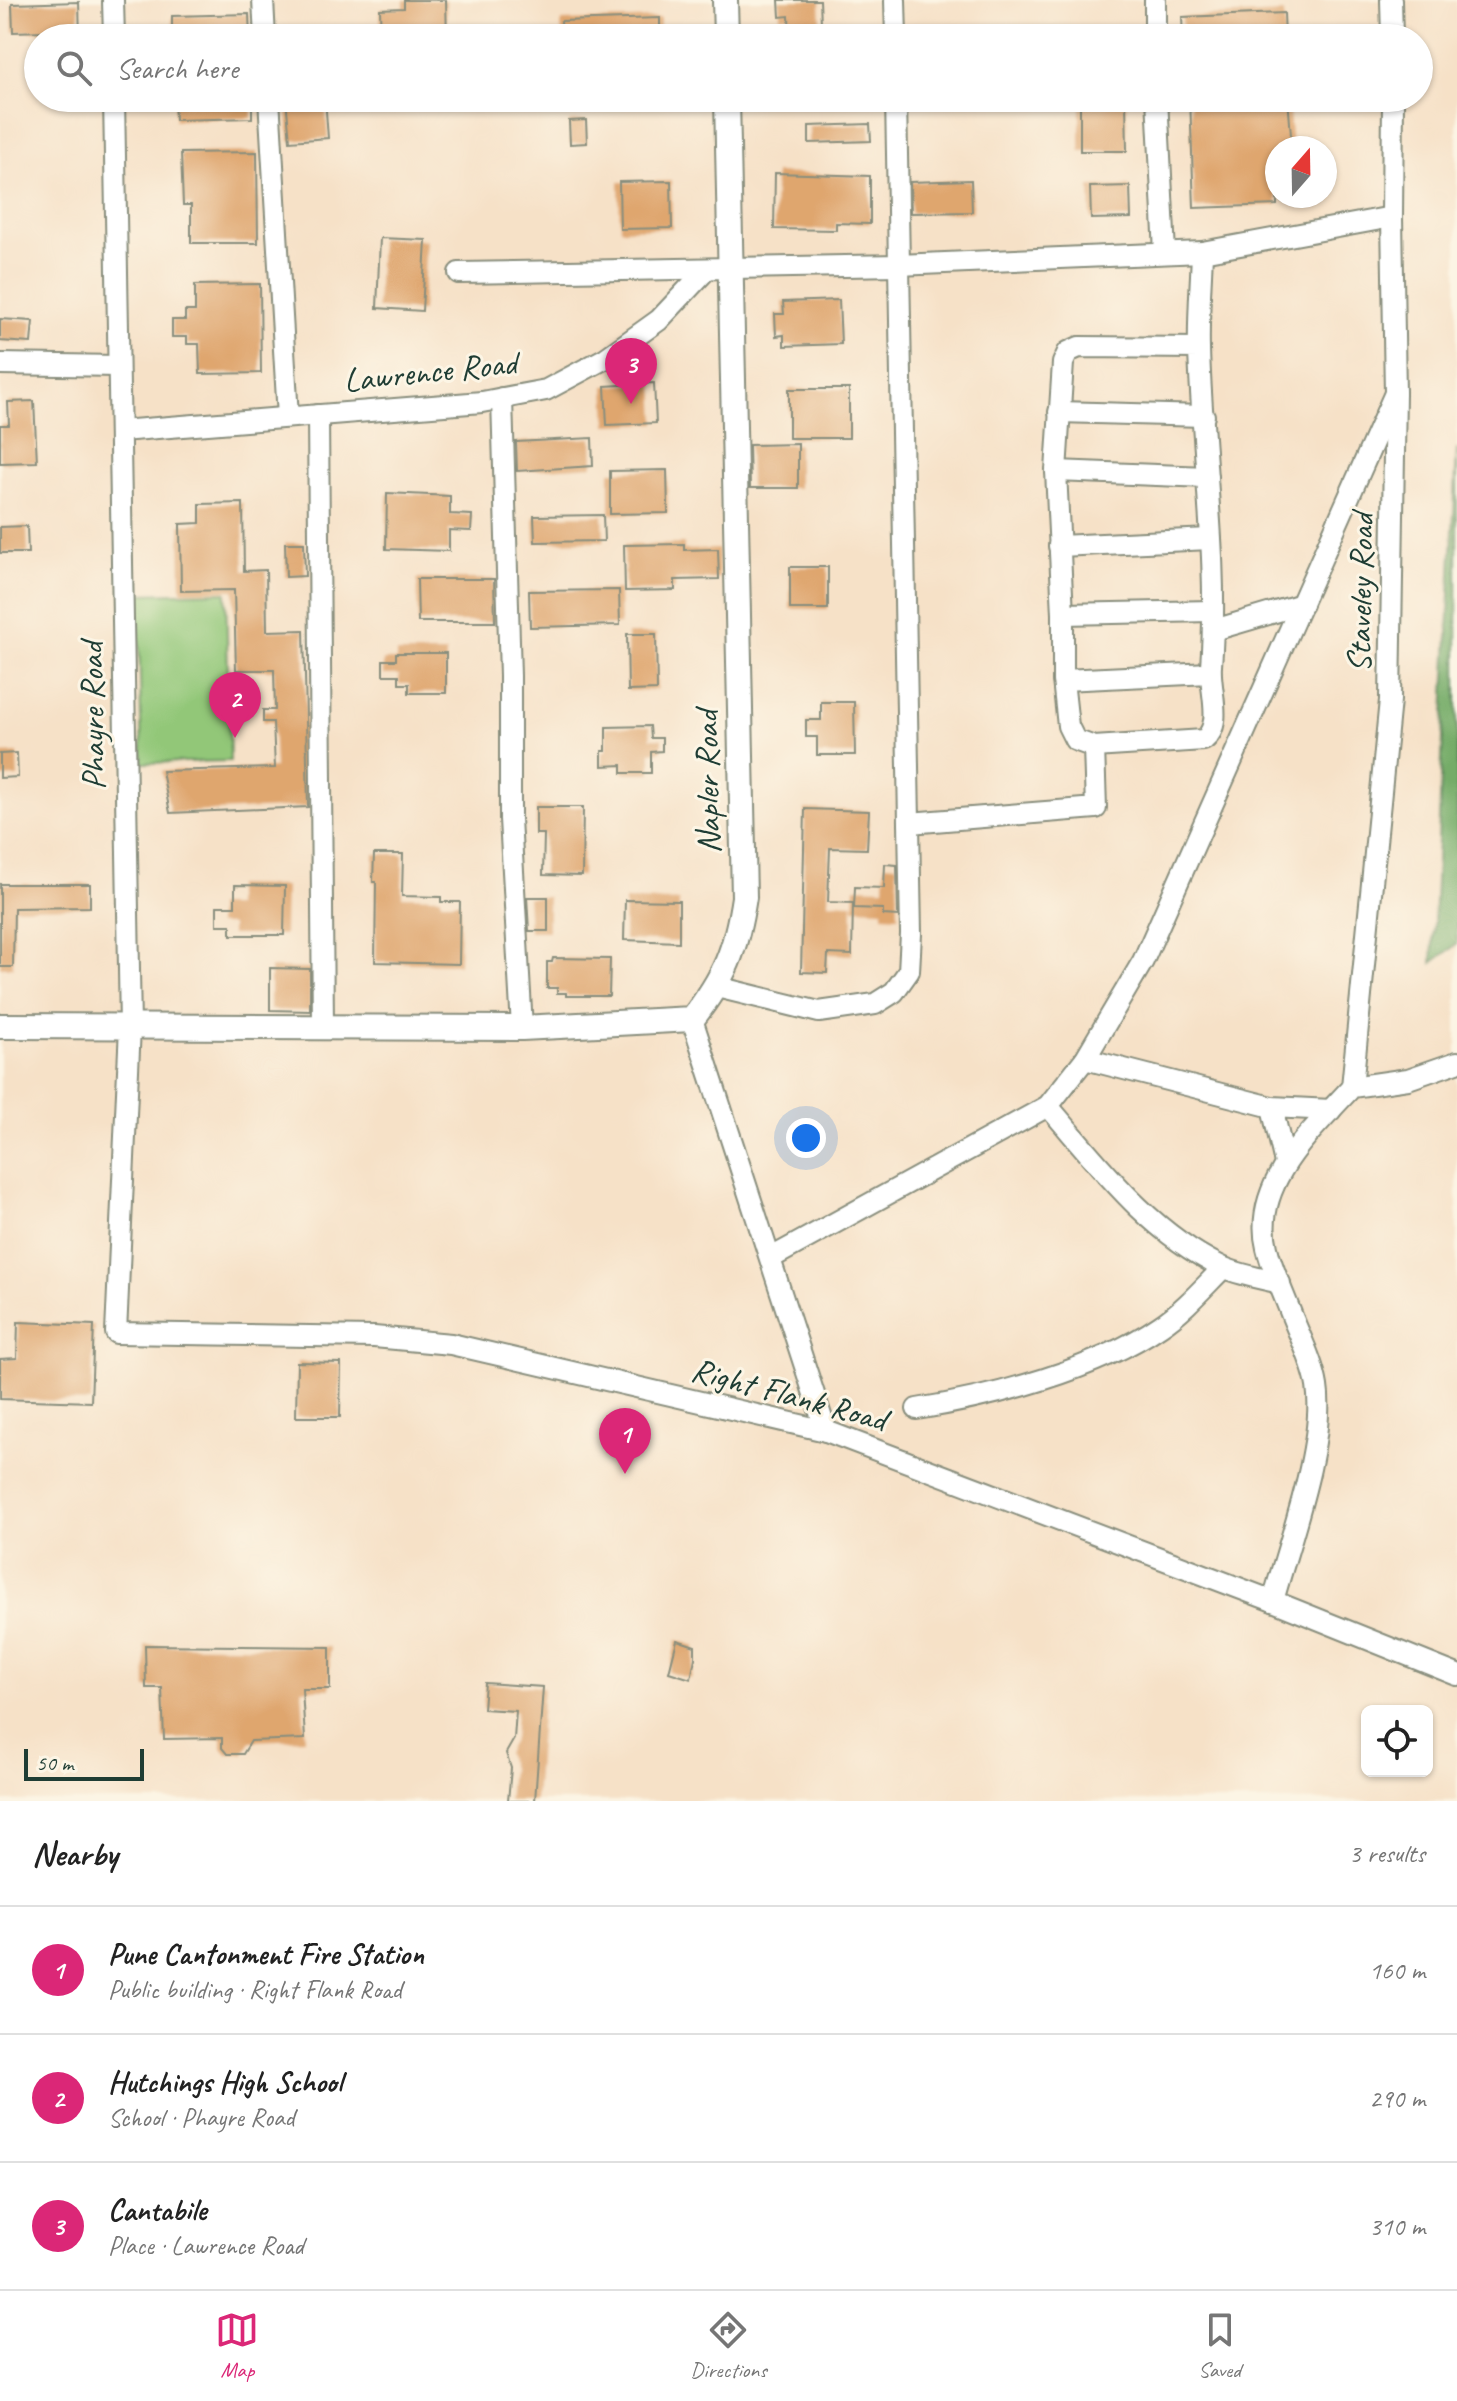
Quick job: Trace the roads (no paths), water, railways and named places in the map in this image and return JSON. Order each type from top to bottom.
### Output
[{"type":"street","points":[[113,0],[114,24]]},
{"type":"street","points":[[263,0],[264,24]]},
{"type":"street","points":[[725,0],[726,24]]},
{"type":"street","points":[[895,0],[896,24]]},
{"type":"street","points":[[1155,0],[1155,24]]},
{"type":"street","points":[[1391,0],[1392,24]]},
{"type":"street","name":"Phayre Road","points":[[114,112],[130,1027],[116,1333]]},
{"type":"street","points":[[270,112],[288,417]]},
{"type":"street","name":"Napler Road","points":[[692,1019],[717,987],[737,939],[744,897],[718,270],[726,112]]},
{"type":"street","points":[[717,987],[819,1012],[875,1004],[894,992],[909,971],[896,112]]},
{"type":"street","points":[[1158,112],[1165,253]]},
{"type":"street","name":"Staveley Road","points":[[1352,1087],[1390,700],[1395,393],[1393,112]]},
{"type":"street","points":[[459,273],[898,265],[1202,252],[1392,217]]},
{"type":"street","points":[[1199,348],[1079,347],[1068,352],[1063,363],[1056,471],[1063,680],[1068,726],[1075,740],[1094,747],[1204,740],[1211,734],[1214,725],[1210,673],[1213,620],[1210,539],[1199,348],[1202,252]]},
{"type":"street","name":"Lawrence Road","points":[[120,431],[502,398],[546,390],[606,358],[659,320],[718,270]]},
{"type":"street","points":[[0,364],[118,366]]},
{"type":"street","points":[[771,1258],[1048,1106],[1085,1059],[1143,961],[1395,393]]},
{"type":"street","points":[[502,398],[510,676],[510,819],[522,1028]]},
{"type":"street","points":[[1059,412],[1204,416]]},
{"type":"street","points":[[318,415],[323,1027]]},
{"type":"street","points":[[1056,471],[1207,477]]},
{"type":"street","points":[[1059,546],[1210,539]]},
{"type":"street","points":[[1063,614],[1213,620],[1302,604]]},
{"type":"street","points":[[1063,680],[1210,673]]},
{"type":"street","points":[[909,823],[1096,808],[1094,747]]},
{"type":"street","points":[[0,1026],[522,1028],[692,1019],[826,1431]]},
{"type":"street","points":[[1085,1059],[1272,1107],[1331,1110]]},
{"type":"street","points":[[1273,1601],[1312,1456],[1318,1414],[1316,1384],[1266,1245],[1266,1215],[1274,1185],[1285,1163],[1352,1087],[1408,1079],[1457,1062]]},
{"type":"street","points":[[1048,1106],[1136,1207],[1177,1242],[1223,1268],[1280,1283]]},
{"type":"street","points":[[1272,1107],[1285,1163]]},
{"type":"street","points":[[917,1409],[964,1402],[1034,1383],[1120,1348],[1159,1327],[1189,1303],[1223,1268]]},
{"type":"street","name":"Right Flank Road","points":[[116,1333],[374,1337],[451,1344],[826,1431],[1273,1601],[1457,1675]]},
{"type":"place","name":"Cantabile","points":[[631,404]]},
{"type":"place","name":"Hutchings High School","points":[[235,738]]},
{"type":"place","name":"Pune Cantonment Fire Station","points":[[625,1474]]}]
